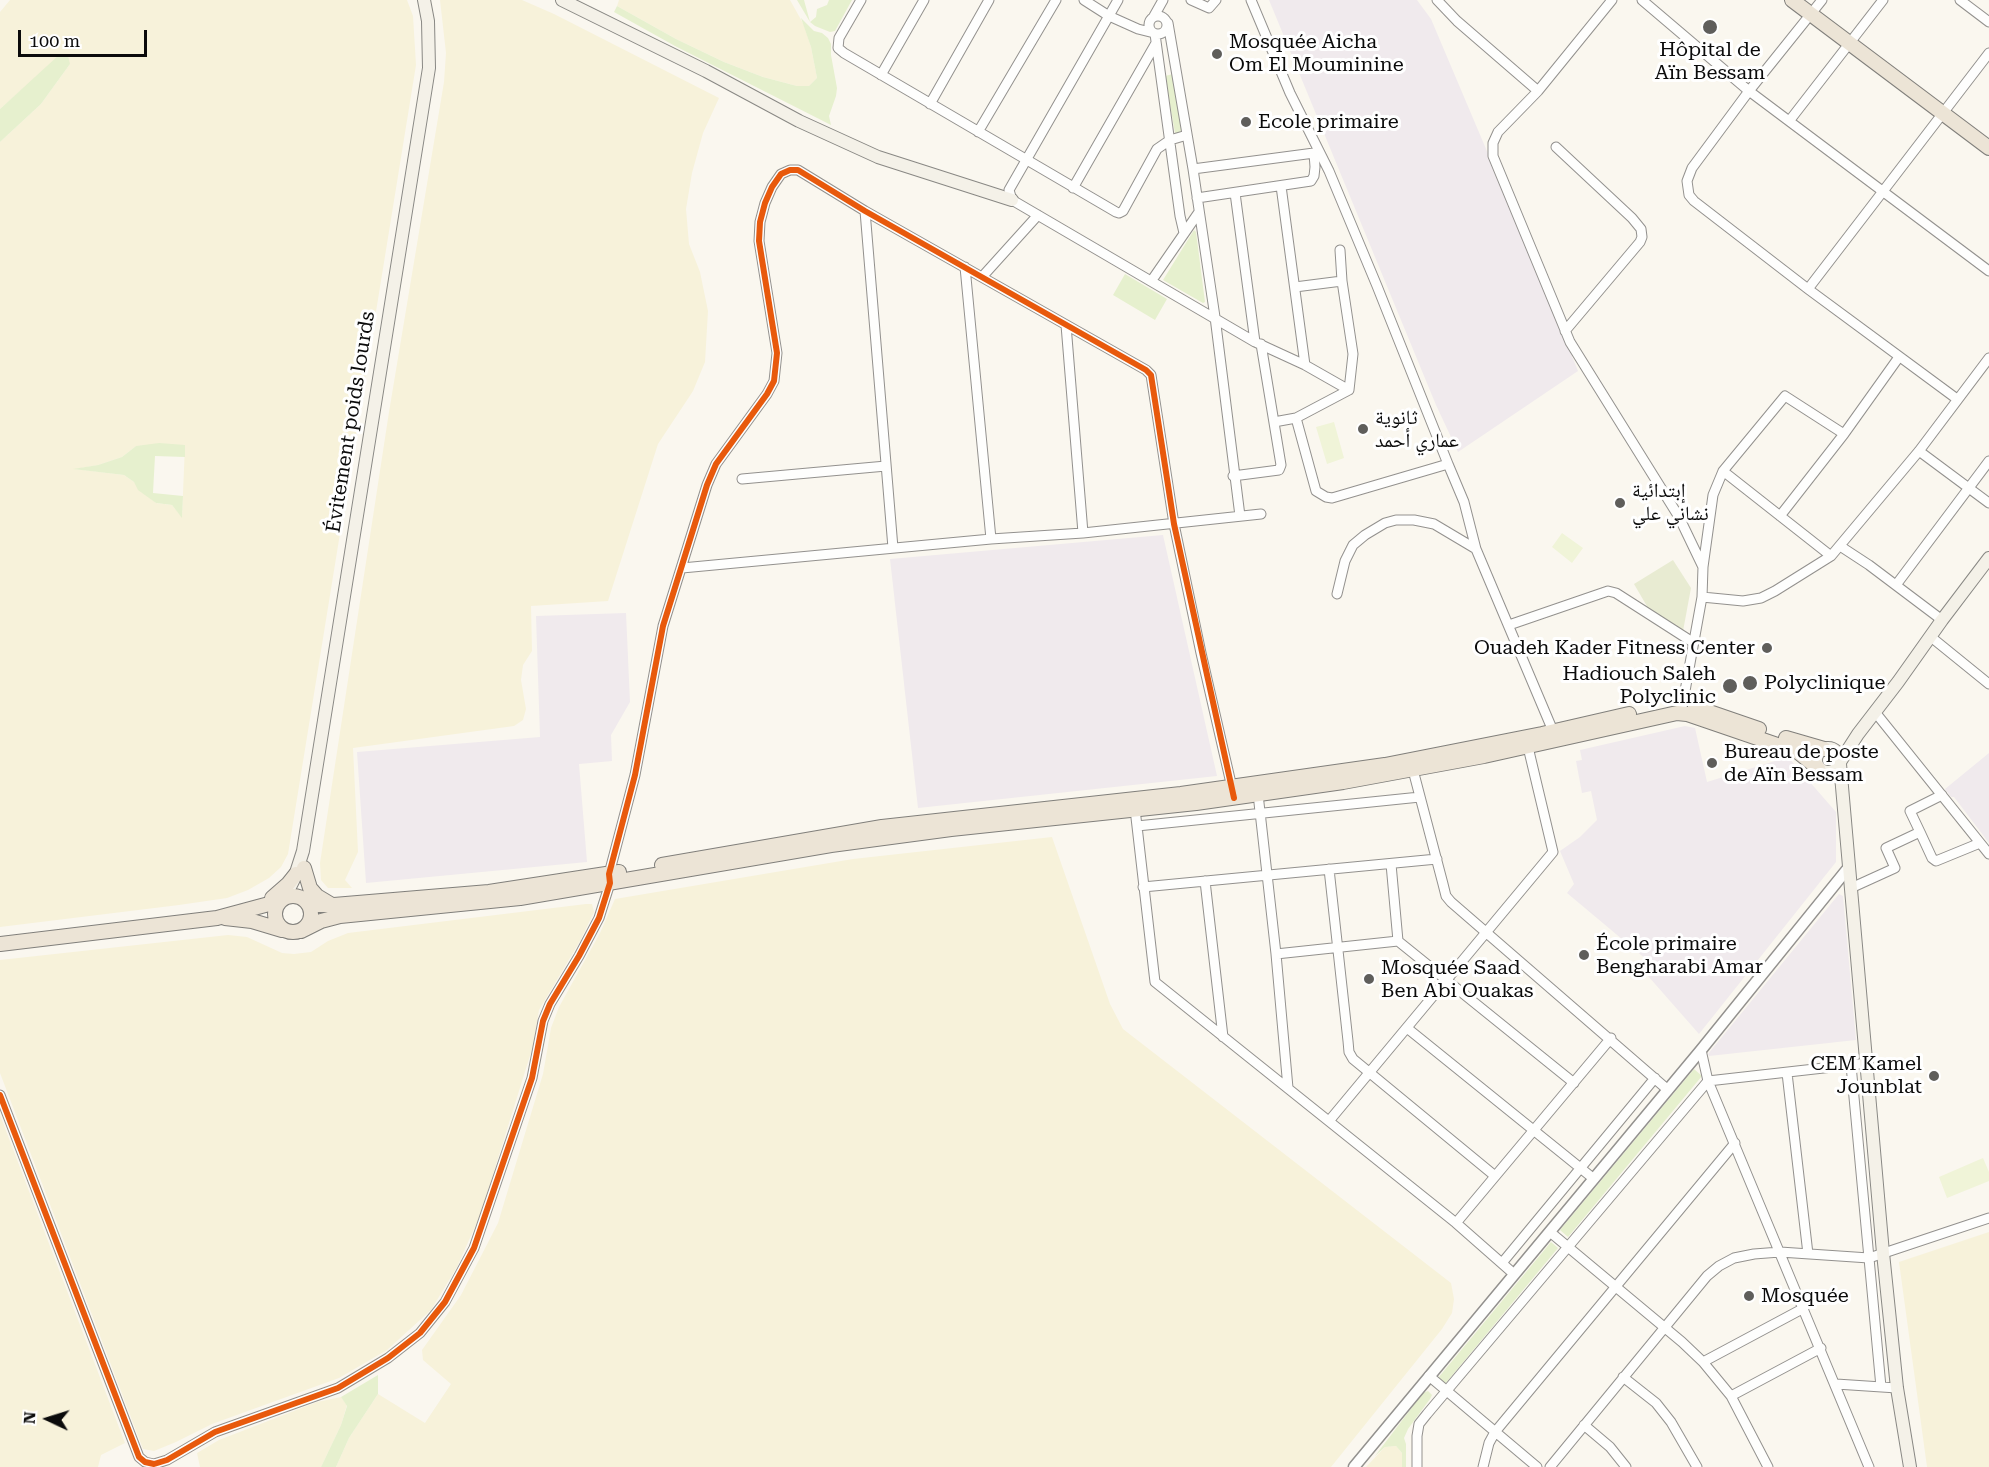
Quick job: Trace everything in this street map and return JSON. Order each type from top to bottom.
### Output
[{"type":"main road","name":"Évitement poids lourds","points":[[308,903],[300,871],[429,68],[428,21],[424,0]]},
{"type":"main road","points":[[562,0],[706,71],[799,121],[878,157],[1012,200]]},
{"type":"main road","points":[[1792,0],[1989,148]]},
{"type":"main road","points":[[1822,770],[1836,770],[1858,734],[1989,558]]},
{"type":"main road","points":[[217,918],[259,922],[296,933],[321,921],[340,916],[520,898],[610,878],[873,828],[1233,793],[1258,794],[1413,770],[1528,747],[1682,708],[1798,752],[1822,770],[1842,795]]},
{"type":"main road","points":[[0,944],[217,918],[296,896],[308,903],[334,906],[489,892],[610,878],[907,834],[1135,809],[1385,765],[1682,708],[1837,752],[1840,763],[1868,1063],[1883,1253],[1897,1388],[1910,1467]]},
{"type":"main road","points":[[1822,770],[1816,756],[1858,734]]},
{"type":"main road","points":[[300,871],[317,896],[334,906]]},
{"type":"main road","points":[[285,931],[280,928],[275,912],[300,871]]},
{"type":"main road","points":[[253,908],[275,896],[300,871]]},
{"type":"main road","points":[[301,931],[306,928],[312,917],[308,903]]},
{"type":"street","points":[[861,0],[837,44],[844,53],[1026,161],[1119,213],[1123,211],[1157,149],[1170,140],[1187,135]]},
{"type":"street","points":[[881,75],[924,0]]},
{"type":"street","points":[[930,104],[989,0]]},
{"type":"street","points":[[978,132],[1056,0]]},
{"type":"street","points":[[1084,0],[1109,16],[1155,37]]},
{"type":"street","points":[[1118,0],[1009,190],[1012,200],[1258,343],[1305,365],[1349,390]]},
{"type":"street","points":[[1163,0],[1150,20],[1149,26],[1155,37],[1184,233]]},
{"type":"street","points":[[1191,0],[1209,8],[1216,0]]},
{"type":"street","points":[[1251,0],[1290,93],[1377,286],[1464,502],[1476,549],[1553,731]]},
{"type":"street","points":[[1437,0],[1457,21],[1538,91]]},
{"type":"street","points":[[1611,0],[1538,91],[1498,132],[1493,156],[1565,331],[1589,374],[1680,518],[1703,567]]},
{"type":"street","points":[[1642,0],[1749,91],[1884,190],[1989,271]]},
{"type":"street","points":[[1822,0],[1749,91],[1692,168],[1687,189],[1694,201],[1808,290],[1957,399]]},
{"type":"street","points":[[1790,120],[1883,0]]},
{"type":"street","points":[[1960,0],[1989,22]]},
{"type":"street","points":[[1154,16],[1163,16],[1168,23],[1215,317],[1233,476],[1240,516]]},
{"type":"street","points":[[1073,188],[1155,37],[1164,32],[1168,23]]},
{"type":"street","points":[[1808,290],[1989,53]]},
{"type":"street","points":[[1556,147],[1632,218],[1641,229],[1642,237],[1565,331]]},
{"type":"street","points":[[1193,170],[1317,152]]},
{"type":"street","points":[[1197,198],[1311,181],[1317,152]]},
{"type":"street","points":[[0,1095],[139,1457],[145,1462],[154,1464],[167,1460],[215,1432],[338,1388],[388,1358],[420,1333],[445,1302],[474,1248],[532,1078],[543,1021],[550,1004],[599,918],[635,775],[663,626],[707,485],[716,464],[774,381],[777,353],[759,241],[760,222],[772,187],[781,174],[790,170],[798,170],[865,211],[1146,370],[1151,375],[1174,524],[1233,793]]},
{"type":"street","points":[[1281,186],[1305,365]]},
{"type":"street","points":[[1233,476],[1281,468],[1258,343],[1235,194]]},
{"type":"street","points":[[865,211],[893,548]]},
{"type":"street","points":[[1152,280],[1198,212]]},
{"type":"street","points":[[982,277],[1038,215]]},
{"type":"street","points":[[1340,250],[1342,282],[1353,354],[1349,390]]},
{"type":"street","points":[[965,267],[991,539]]},
{"type":"street","points":[[1295,287],[1342,282]]},
{"type":"street","points":[[1066,325],[1083,533]]},
{"type":"street","points":[[1780,516],[1844,434],[1899,357]]},
{"type":"street","points":[[1701,597],[1743,601],[1761,598],[1831,556],[1919,451],[1989,358]]},
{"type":"street","points":[[1274,422],[1296,418],[1349,390]]},
{"type":"street","points":[[1682,708],[1701,597],[1713,495],[1724,471],[1785,396],[1844,434]]},
{"type":"street","points":[[1296,418],[1316,491],[1326,497],[1332,498],[1448,464]]},
{"type":"street","points":[[1919,451],[1989,503]]},
{"type":"street","points":[[1896,585],[1989,461]]},
{"type":"street","points":[[742,479],[886,466]]},
{"type":"street","points":[[1724,471],[1831,556]]},
{"type":"street","points":[[682,568],[991,539],[1083,533],[1261,514]]},
{"type":"street","points":[[1338,594],[1345,561],[1353,545],[1385,523],[1396,520],[1414,520],[1434,524],[1476,549]]},
{"type":"street","points":[[1840,546],[1942,620]]},
{"type":"street","points":[[1509,625],[1608,591],[1616,593],[1694,643]]},
{"type":"street","points":[[1931,637],[1988,682]]},
{"type":"street","points":[[1875,712],[1989,854]]},
{"type":"street","points":[[1329,1121],[1553,852],[1528,747]]},
{"type":"street","points":[[1413,770],[1446,896],[1668,1090]]},
{"type":"street","points":[[1258,794],[1288,1088]]},
{"type":"street","points":[[1942,795],[1910,811],[1932,858],[1936,861],[1980,843]]},
{"type":"street","points":[[1137,826],[1420,797]]},
{"type":"street","points":[[1135,809],[1155,982],[1456,1223],[1514,1274]]},
{"type":"street","points":[[1851,888],[1895,868],[1886,848],[1920,832]]},
{"type":"street","points":[[1143,887],[1437,859]]},
{"type":"street","points":[[1391,864],[1398,941]]},
{"type":"street","points":[[1354,1467],[1701,1050],[1849,867]]},
{"type":"street","points":[[1329,869],[1349,1053],[1369,1074],[1495,1176]]},
{"type":"street","points":[[1205,881],[1223,1037]]},
{"type":"street","points":[[1276,954],[1398,941],[1574,1083]]},
{"type":"street","points":[[1407,1028],[1594,1179]]},
{"type":"street","points":[[1456,1223],[1611,1038]]},
{"type":"street","points":[[1701,1050],[1708,1081],[1869,1467]]},
{"type":"street","points":[[1417,1467],[1419,1424],[1708,1081],[1868,1063]]},
{"type":"street","points":[[1851,1065],[1881,1387]]},
{"type":"street","points":[[1787,1073],[1808,1254]]},
{"type":"street","points":[[1502,1263],[1655,1078]]},
{"type":"street","points":[[1484,1467],[1495,1432],[1735,1143]]},
{"type":"street","points":[[1550,1467],[1707,1275],[1719,1266],[1734,1258],[1780,1252],[1869,1258],[1989,1218]]},
{"type":"street","points":[[1550,1232],[1703,1362],[1731,1396],[1768,1467]]},
{"type":"street","points":[[1703,1362],[1804,1308]]},
{"type":"street","points":[[1731,1396],[1821,1348]]},
{"type":"street","points":[[1429,1376],[1537,1467]]},
{"type":"street","points":[[1623,1377],[1656,1403],[1671,1422],[1697,1467]]},
{"type":"street","points":[[1836,1384],[1897,1388]]},
{"type":"street","points":[[1584,1425],[1610,1447],[1626,1467]]},
{"type":"shaded area","points":[[10,0],[407,0],[413,16],[416,65],[288,854],[281,867],[269,878],[248,890],[227,898],[0,927],[0,142],[41,104],[70,64],[25,87],[0,109],[0,12]],"holes":[[[185,445],[182,517],[172,505],[156,503],[124,475],[76,469],[122,457],[136,446]]]},
{"type":"shaded area","points":[[440,0],[522,0],[719,98],[703,133],[692,173],[686,209],[689,244],[700,272],[708,311],[705,362],[693,391],[658,444],[608,601],[531,606],[532,651],[523,665],[521,680],[526,709],[523,720],[514,726],[353,748],[358,852],[345,880],[352,888],[328,888],[321,880],[320,863],[389,412],[444,82],[446,53]]},
{"type":"shaded area","points":[[619,0],[790,0],[804,25],[817,78],[809,86],[797,86],[763,77],[724,62],[676,39],[617,6]]},
{"type":"shaded area","points":[[1269,0],[1417,0],[1431,19],[1514,215],[1578,371],[1458,452],[1436,405]]},
{"type":"shaded area","points":[[1163,535],[1217,776],[918,808],[890,559]]},
{"type":"shaded area","points":[[626,613],[630,702],[611,735],[612,761],[579,764],[587,862],[366,883],[357,752],[540,737],[536,616]]},
{"type":"shaded area","points":[[1685,726],[1695,728],[1707,782],[1788,757],[1836,812],[1836,862],[1699,1034],[1641,968],[1647,960],[1567,893],[1574,884],[1560,851],[1580,837],[1597,820],[1591,791],[1582,793],[1576,761],[1582,760],[1580,750]]},
{"type":"shaded area","points":[[1989,753],[1989,843],[1954,797],[1951,797],[1945,789]]},
{"type":"shaded area","points":[[1052,837],[1110,1004],[1123,1029],[1451,1283],[1454,1299],[1452,1313],[1442,1329],[1331,1467],[336,1467],[349,1438],[378,1394],[425,1423],[451,1384],[423,1360],[422,1350],[461,1295],[498,1223],[543,1074],[551,1028],[559,1007],[600,933],[615,899],[853,859]]},
{"type":"shaded area","points":[[1839,894],[1843,896],[1856,1040],[1709,1056],[1708,1054]]},
{"type":"shaded area","points":[[592,904],[594,912],[580,941],[539,1010],[533,1046],[481,1213],[457,1267],[431,1310],[387,1350],[339,1378],[212,1424],[154,1451],[143,1449],[0,1073],[0,960],[228,935],[247,937],[282,953],[294,954],[311,952],[328,941],[348,933]]},
{"type":"shaded area","points":[[0,1115],[125,1443],[101,1455],[98,1467],[0,1467]]},
{"type":"shaded area","points":[[1989,1232],[1989,1467],[1927,1467],[1899,1262]]},
{"type":"shaded area","points":[[341,1397],[347,1405],[341,1425],[321,1467],[200,1467],[197,1453],[219,1440],[317,1402]]},
{"type":"shaded area","points":[[1396,1446],[1402,1453],[1402,1467],[1366,1467],[1385,1447]]},
{"type":"green space","points":[[797,0],[804,0],[810,22]]},
{"type":"green space","points":[[829,0],[852,0],[835,31],[830,32],[810,22],[816,17],[817,9],[827,5]]},
{"type":"green space","points":[[617,6],[676,39],[724,62],[763,77],[797,86],[809,86],[817,78],[811,47],[801,18],[814,31],[828,38],[831,44],[837,88],[829,116],[831,125],[675,46],[614,12]]},
{"type":"green space","points":[[59,55],[68,56],[70,64],[41,104],[0,142],[0,109]]},
{"type":"green space","points":[[1173,74],[1182,130],[1178,134],[1175,133],[1165,76]]},
{"type":"green space","points":[[1194,230],[1205,302],[1203,303],[1163,280]]},
{"type":"green space","points":[[1125,274],[1167,299],[1155,320],[1113,295]]},
{"type":"green space","points":[[1334,422],[1344,458],[1327,464],[1316,427]]},
{"type":"green space","points":[[159,443],[185,445],[185,457],[155,456],[153,493],[183,496],[182,518],[172,505],[156,503],[138,490],[134,482],[124,475],[73,469],[98,465],[122,457],[136,446]]},
{"type":"green space","points":[[1562,533],[1583,548],[1572,563],[1552,547]]},
{"type":"green space","points":[[1673,560],[1691,588],[1683,631],[1648,608],[1634,584]]},
{"type":"green space","points":[[1694,1069],[1702,1076],[1568,1237],[1560,1230]]},
{"type":"green space","points":[[1983,1158],[1989,1172],[1989,1181],[1947,1198],[1939,1177]]},
{"type":"green space","points":[[1551,1242],[1558,1248],[1445,1384],[1438,1378]]},
{"type":"green space","points":[[378,1375],[378,1394],[349,1438],[336,1467],[321,1467],[341,1425],[347,1406],[341,1397]]},
{"type":"green space","points":[[1428,1391],[1432,1395],[1430,1399],[1404,1438],[1406,1467],[1402,1467],[1402,1453],[1396,1446],[1385,1447],[1375,1456],[1423,1393]]},
{"type":"cycle path","points":[[0,1095],[139,1457],[145,1462],[154,1464],[167,1460],[215,1432],[338,1388],[388,1358],[420,1333],[445,1302],[474,1248],[532,1078],[543,1021],[550,1004],[599,918],[610,883],[609,874],[635,775],[663,626],[707,485],[716,464],[774,381],[777,353],[759,241],[760,222],[772,187],[781,174],[790,170],[798,170],[865,211],[1146,370],[1151,375],[1174,524],[1234,798]]},
{"type":"place","name":"Hôpital de Aïn Bessam","points":[[1710,27]]},
{"type":"place","name":"Mosquée Aicha Om El Mouminine","points":[[1217,54]]},
{"type":"place","name":"Ecole primaire","points":[[1246,122]]},
{"type":"place","name":"ثانوية عماري أحمد","points":[[1363,429]]},
{"type":"place","name":"إبتدائية نشاني علي","points":[[1620,503]]},
{"type":"place","name":"Ouadeh Kader Fitness Center","points":[[1767,648]]},
{"type":"place","name":"Polyclinique","points":[[1750,683]]},
{"type":"place","name":"Hadiouch Saleh Polyclinic","points":[[1730,686]]},
{"type":"place","name":"Bureau de poste de Aïn Bessam","points":[[1712,763]]},
{"type":"place","name":"École primaire Bengharabi Amar","points":[[1584,955]]},
{"type":"place","name":"Mosquée Saad Ben Abi Ouakas","points":[[1369,979]]},
{"type":"place","name":"CEM Kamel Jounblat","points":[[1934,1076]]},
{"type":"place","name":"Mosquée","points":[[1749,1296]]}]
